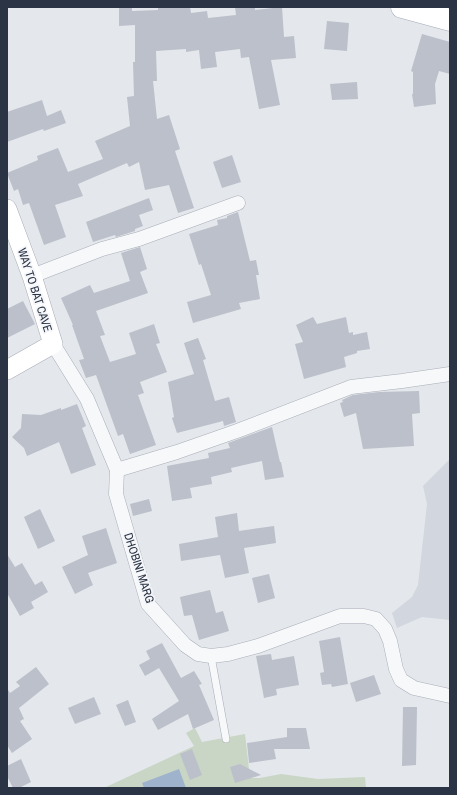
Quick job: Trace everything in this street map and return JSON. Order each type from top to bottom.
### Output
[{"type":"main road","points":[[402,7],[450,20]]},
{"type":"main road","name":"WAY TO BAT CAVE","points":[[7,209],[32,276],[53,344],[7,370]]},
{"type":"street","points":[[32,276],[102,249],[139,239],[238,203]]},
{"type":"street","name":"DHOBINI MARG","points":[[53,344],[87,398],[117,470],[116,494],[148,604],[185,645],[198,654],[211,656],[228,654],[258,646],[340,616],[364,616],[376,618],[385,629],[390,641],[396,669],[401,680],[414,688],[450,696]]},
{"type":"street","points":[[117,470],[177,452],[351,387],[450,374]]},
{"type":"lane","points":[[211,656],[226,739]]},
{"type":"shaded area","points":[[449,460],[450,620],[422,617],[397,628],[392,613],[412,597],[418,585],[427,504],[423,486]]},
{"type":"green space","points":[[195,728],[202,742],[245,734],[250,778],[260,778],[281,774],[318,779],[365,777],[366,788],[106,787],[194,746],[186,733]]},
{"type":"water","points":[[179,769],[186,788],[144,788],[142,783]]},
{"type":"building","points":[[119,7],[132,7],[132,11],[158,10],[158,7],[190,7],[191,13],[207,11],[208,18],[236,15],[235,7],[255,7],[255,10],[282,7],[284,37],[294,36],[296,58],[271,60],[280,105],[259,109],[249,57],[241,58],[240,49],[215,52],[217,67],[201,69],[199,50],[186,52],[186,49],[156,51],[157,81],[153,81],[157,119],[169,115],[180,149],[175,151],[194,208],[178,213],[169,185],[145,190],[139,162],[129,167],[127,163],[78,184],[83,196],[55,205],[66,237],[44,245],[29,203],[23,205],[18,189],[14,191],[7,173],[38,160],[37,156],[58,148],[68,172],[103,159],[95,141],[130,126],[127,97],[134,96],[133,62],[135,62],[135,25],[119,26]]},
{"type":"building","points":[[327,21],[349,23],[347,51],[324,49]]},
{"type":"building","points":[[422,34],[450,42],[450,74],[439,71],[435,84],[436,104],[414,107],[412,94],[413,72],[411,71]]},
{"type":"building","points":[[357,82],[358,99],[332,100],[330,84]]},
{"type":"building","points":[[42,100],[47,116],[61,110],[66,123],[44,131],[43,129],[7,142],[7,112]]},
{"type":"building","points":[[232,155],[241,182],[222,188],[213,162]]},
{"type":"building","points":[[149,198],[153,210],[139,215],[143,226],[135,229],[135,231],[93,242],[86,222]]},
{"type":"building","points":[[238,212],[250,261],[256,260],[259,275],[256,275],[260,299],[239,303],[241,309],[193,323],[187,302],[211,295],[189,234],[218,225],[217,220],[227,218],[227,216]]},
{"type":"building","points":[[140,247],[147,269],[140,272],[148,293],[96,311],[105,335],[100,336],[110,362],[136,354],[129,333],[154,324],[160,343],[156,344],[167,372],[140,382],[144,393],[138,395],[156,445],[130,454],[123,434],[118,436],[96,375],[86,378],[79,360],[84,359],[73,325],[61,298],[90,285],[94,293],[130,281],[121,253]]},
{"type":"building","points":[[23,301],[35,324],[7,338],[7,309]]},
{"type":"building","points":[[313,317],[317,324],[346,317],[349,333],[353,332],[353,335],[367,332],[370,349],[357,351],[357,353],[344,357],[346,367],[304,379],[295,344],[303,342],[296,325]]},
{"type":"building","points":[[198,338],[206,359],[203,360],[215,401],[229,397],[236,422],[224,426],[223,421],[177,433],[172,418],[174,417],[168,382],[194,374],[184,343]]},
{"type":"building","points":[[419,391],[420,413],[412,414],[414,446],[363,449],[356,413],[344,417],[340,403],[343,402],[342,400],[353,395],[379,392]]},
{"type":"building","points":[[77,404],[86,426],[82,428],[96,465],[71,474],[59,442],[27,456],[24,448],[12,437],[21,428],[22,414],[41,415]]},
{"type":"building","points":[[272,427],[284,477],[265,480],[262,461],[231,468],[232,472],[211,477],[212,484],[190,488],[192,498],[172,501],[167,466],[209,458],[208,453],[230,448],[228,443]]},
{"type":"building","points":[[149,499],[152,511],[133,516],[130,504]]},
{"type":"building","points":[[40,509],[55,541],[38,549],[24,517]]},
{"type":"building","points":[[237,513],[239,531],[274,526],[276,543],[244,548],[249,573],[225,578],[220,555],[181,561],[179,544],[218,537],[215,517]]},
{"type":"building","points":[[106,528],[117,563],[88,573],[93,585],[75,594],[62,567],[88,555],[82,536]]},
{"type":"building","points":[[7,554],[15,567],[22,563],[35,585],[42,581],[48,592],[31,602],[34,608],[20,616],[7,593]]},
{"type":"building","points":[[269,574],[275,598],[258,603],[252,578]]},
{"type":"building","points":[[210,590],[216,613],[223,611],[229,631],[199,640],[192,615],[184,616],[180,597]]},
{"type":"building","points":[[340,637],[348,684],[332,687],[331,684],[322,685],[320,673],[324,672],[319,641]]},
{"type":"building","points":[[162,643],[181,678],[194,671],[202,684],[199,685],[214,720],[193,729],[188,714],[158,730],[152,719],[179,701],[159,668],[145,676],[139,665],[150,659],[146,651]]},
{"type":"building","points":[[271,654],[272,660],[294,656],[299,685],[276,689],[277,695],[264,698],[256,656]]},
{"type":"building","points":[[36,667],[49,684],[19,708],[24,719],[20,721],[32,739],[12,753],[7,745],[7,688],[10,693],[20,686],[16,682]]},
{"type":"building","points":[[374,675],[381,694],[356,702],[350,683]]},
{"type":"building","points":[[94,697],[101,714],[75,724],[68,708]]},
{"type":"building","points":[[128,700],[136,722],[125,726],[116,705]]},
{"type":"building","points":[[403,707],[417,707],[416,765],[402,766]]},
{"type":"building","points":[[287,728],[306,728],[310,749],[274,749],[276,759],[249,763],[247,743],[287,737]]},
{"type":"building","points":[[192,749],[202,775],[190,780],[180,754]]},
{"type":"building","points":[[21,759],[31,782],[19,788],[13,788],[7,776],[7,766]]},
{"type":"building","points":[[240,764],[261,775],[235,783],[230,767]]}]
